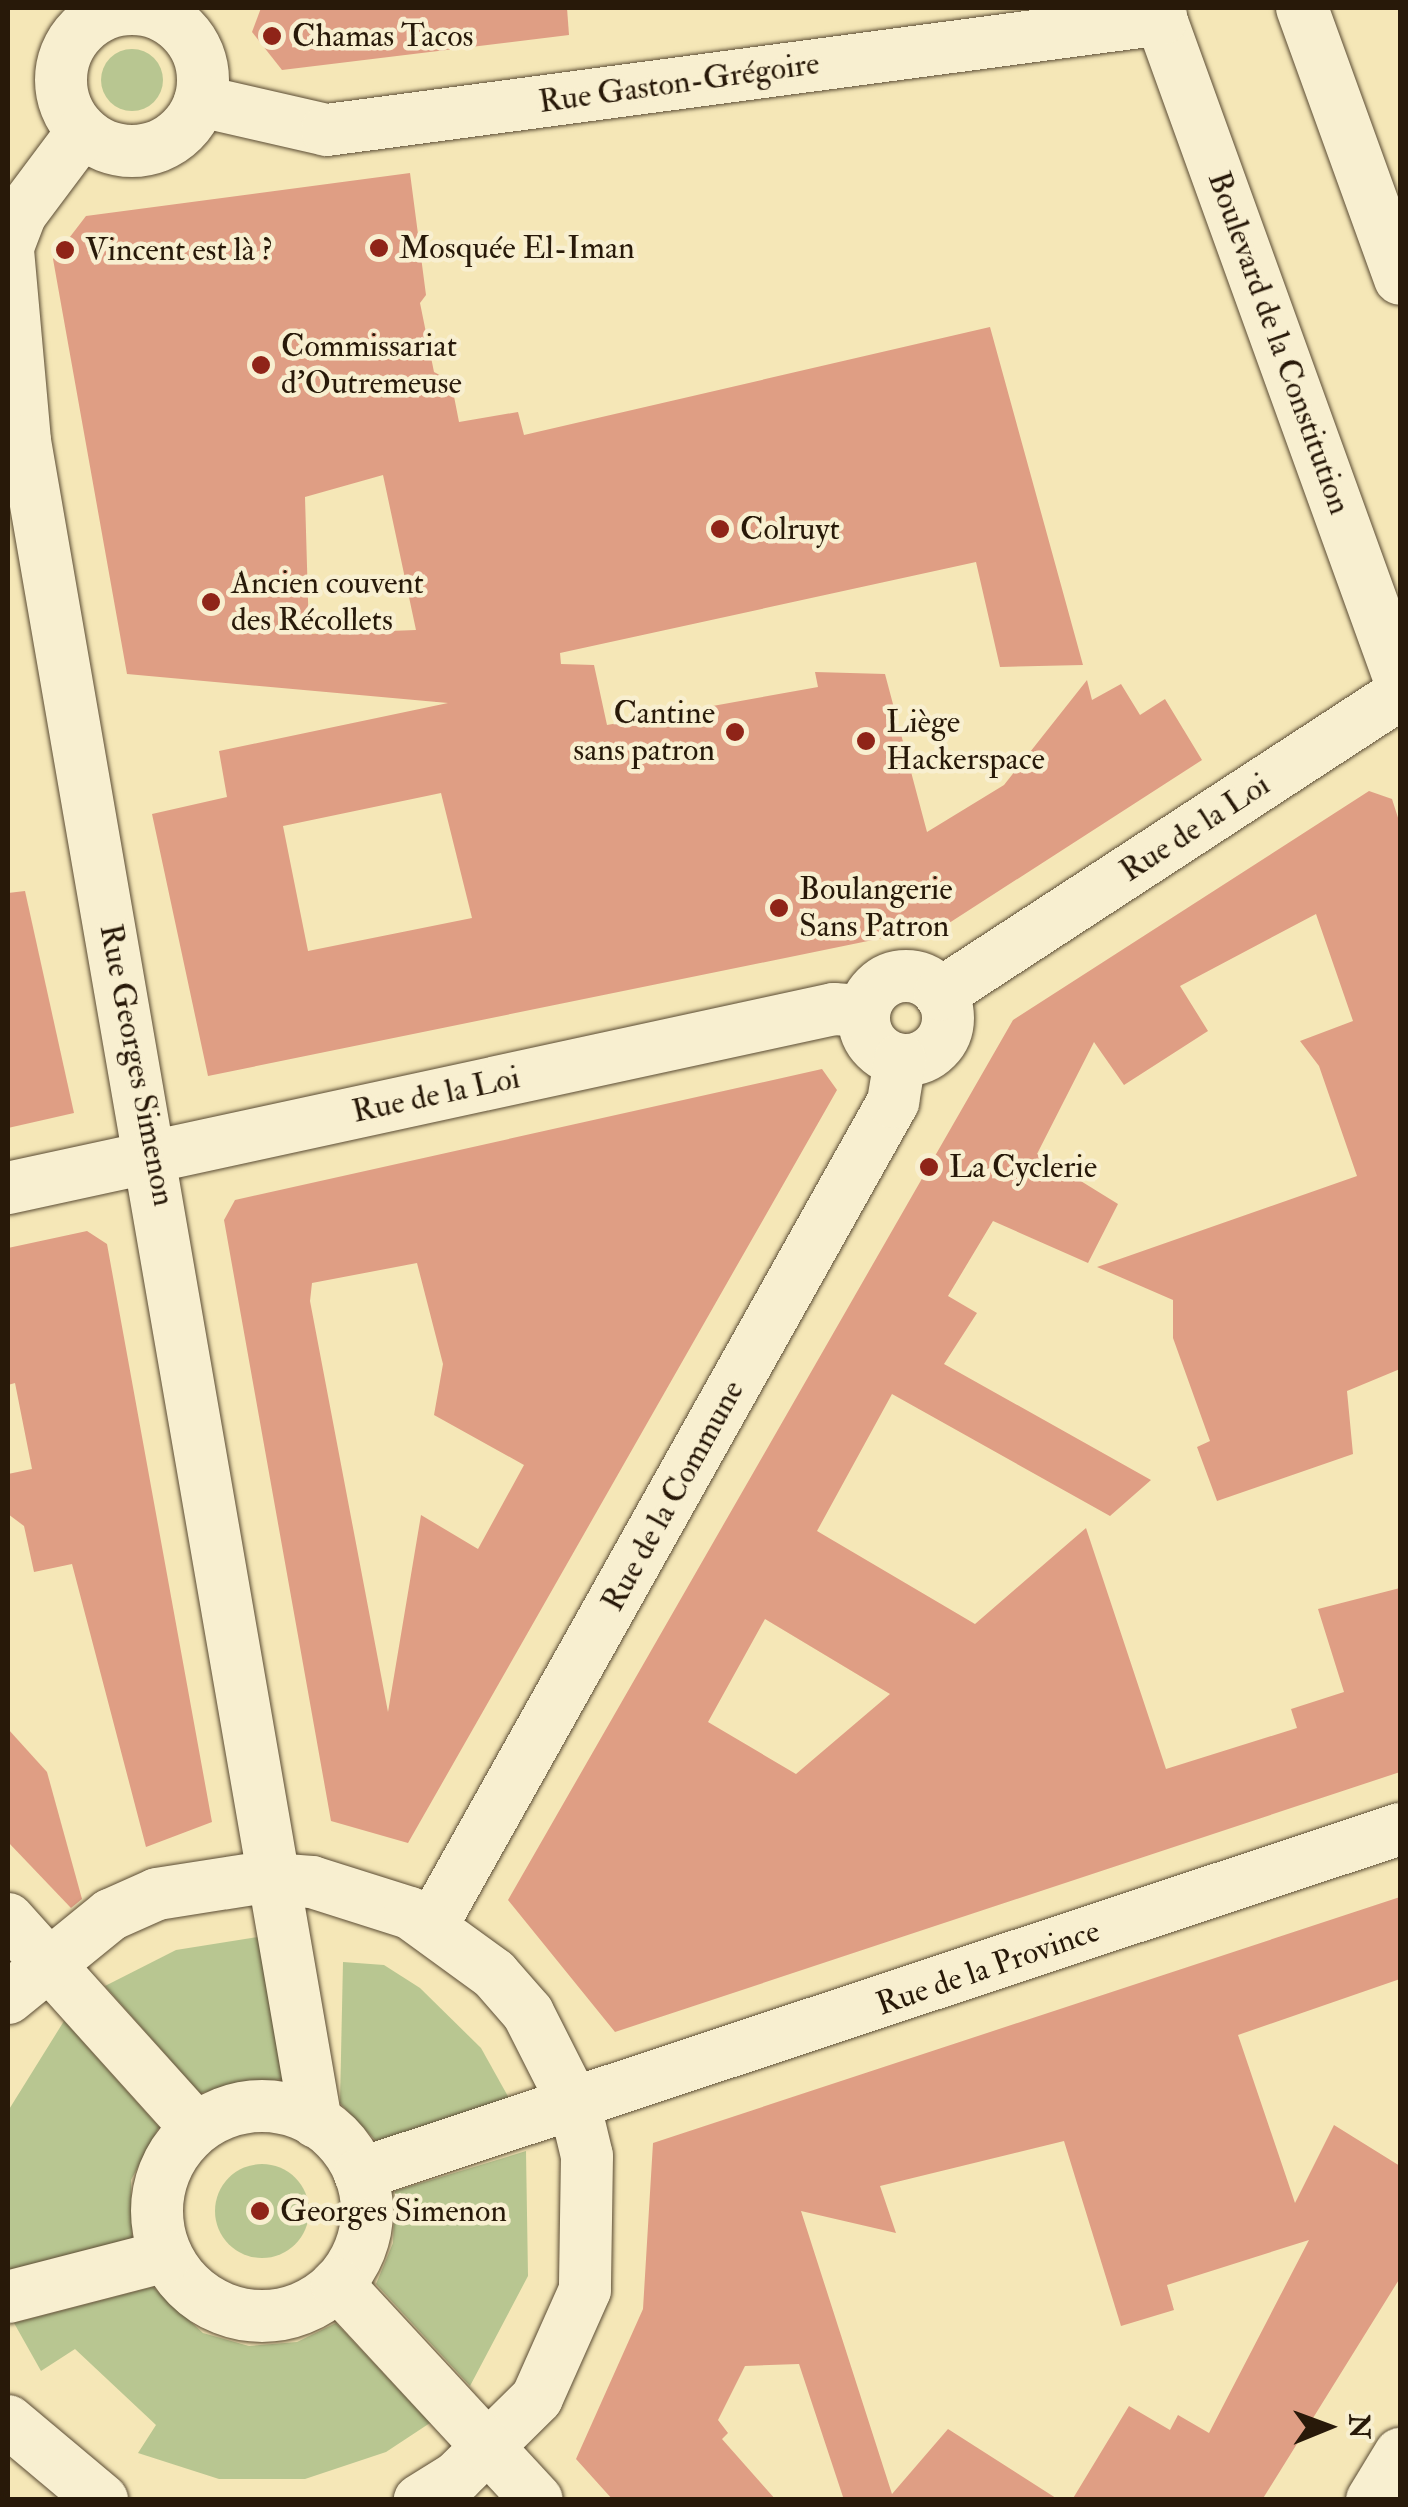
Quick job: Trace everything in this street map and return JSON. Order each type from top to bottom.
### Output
[{"type":"street","points":[[1302,8],[1400,279]]},
{"type":"street","points":[[117,10],[167,12],[193,44],[200,101],[164,144],[136,152],[82,132],[60,85],[60,22],[117,10]]},
{"type":"street","name":"Rue Gaston-Grégoire","points":[[200,101],[327,130],[1159,13]]},
{"type":"street","name":"Boulevard de la Constitution","points":[[1159,13],[1400,680]]},
{"type":"street","name":"Rue Georges Simenon","points":[[82,132],[20,215],[8,248],[25,441],[155,1155],[316,2122]]},
{"type":"street","name":"Rue de la Loi","points":[[940,994],[1400,694]]},
{"type":"street","points":[[892,978],[922,978],[940,994],[948,1012],[942,1041],[900,1060],[871,1042],[864,1010],[892,978]]},
{"type":"street","name":"Rue de la Loi","points":[[8,1188],[834,1009],[864,1010]]},
{"type":"street","name":"Rue de la Commune","points":[[432,1927],[893,1102],[900,1060]]},
{"type":"street","name":"Rue de la Province","points":[[360,2174],[1400,1830]]},
{"type":"street","points":[[8,1998],[45,1960],[158,1894],[275,1879],[362,1894],[432,1927],[528,2014],[575,2106],[592,2208],[585,2290],[538,2398],[490,2448],[420,2500]]},
{"type":"street","points":[[8,1920],[196,2128]]},
{"type":"street","points":[[261,2105],[316,2122],[360,2174],[365,2236],[337,2284],[290,2314],[252,2317],[216,2307],[166,2256],[159,2187],[196,2128],[261,2105]]},
{"type":"street","points":[[8,2298],[166,2256]]},
{"type":"street","points":[[337,2284],[537,2500]]},
{"type":"street","points":[[8,2421],[102,2500]]},
{"type":"street","points":[[1372,2500],[1400,2454]]},
{"type":"green space","points":[[132,49],[154,58],[163,80],[154,102],[132,111],[110,102],[101,80],[110,58]]},
{"type":"green space","points":[[258,1937],[282,2079],[200,2093],[105,1986],[176,1950]]},
{"type":"green space","points":[[343,1962],[384,1965],[420,1988],[481,2048],[510,2100],[376,2141],[340,2103]]},
{"type":"green space","points":[[64,2021],[159,2127],[131,2180],[132,2238],[8,2270],[8,2111]]},
{"type":"green space","points":[[526,2151],[528,2276],[470,2386],[376,2284],[393,2243],[395,2191]]},
{"type":"green space","points":[[262,2164],[280,2168],[295,2178],[305,2193],[309,2211],[305,2229],[295,2244],[280,2254],[262,2258],[244,2254],[229,2244],[219,2229],[215,2211],[219,2193],[229,2178],[244,2168]]},
{"type":"green space","points":[[153,2287],[203,2333],[249,2346],[297,2342],[336,2323],[430,2423],[386,2452],[305,2479],[219,2479],[138,2453],[156,2425],[75,2349],[41,2371],[14,2323]]},
{"type":"building","points":[[261,8],[567,8],[569,35],[282,70],[252,32]]},
{"type":"building","points":[[410,173],[426,295],[420,303],[434,372],[451,381],[459,422],[518,412],[524,435],[990,327],[1083,665],[1000,667],[976,562],[560,653],[561,664],[594,665],[607,725],[818,687],[815,672],[885,674],[927,832],[1004,785],[1087,680],[1092,700],[1121,684],[1140,715],[1165,699],[1202,760],[946,925],[208,1076],[152,814],[227,797],[219,751],[448,703],[127,674],[53,259],[86,216]],"holes":[[[383,475],[416,630],[309,634],[305,497]],[[441,793],[472,918],[308,951],[283,826]]]},
{"type":"building","points":[[1369,791],[1392,799],[1400,824],[1400,1369],[1347,1391],[1353,1454],[1217,1501],[1197,1447],[1210,1441],[1173,1338],[1173,1300],[1097,1267],[1357,1176],[1319,1066],[1300,1041],[1353,1021],[1316,914],[1180,986],[1208,1031],[1124,1085],[1094,1042],[1037,1154],[1118,1204],[1088,1263],[993,1221],[948,1296],[977,1313],[944,1364],[1151,1480],[1110,1516],[892,1394],[817,1531],[975,1624],[1086,1528],[1166,1769],[1297,1728],[1291,1709],[1344,1692],[1318,1609],[1400,1588],[1400,1772],[615,2032],[508,1900],[1013,1020]],"holes":[[[765,1619],[890,1694],[796,1774],[708,1722]]]},
{"type":"building","points":[[25,891],[74,1113],[8,1128],[8,893]]},
{"type":"building","points":[[822,1069],[837,1090],[408,1843],[331,1821],[224,1220],[235,1200]],"holes":[[[417,1263],[443,1364],[434,1415],[524,1465],[478,1549],[421,1515],[388,1712],[310,1301],[312,1283]]]},
{"type":"building","points":[[87,1231],[107,1244],[212,1822],[146,1847],[72,1564],[34,1572],[24,1526],[8,1514],[8,1474],[32,1469],[15,1383],[8,1385],[8,1248]]},
{"type":"building","points":[[8,1729],[47,1772],[82,1899],[71,1908],[8,1842]]},
{"type":"building","points":[[1400,1897],[1400,1979],[1238,2035],[1295,2203],[1334,2125],[1400,2166],[1400,2278],[1262,2500],[1072,2500],[1129,2406],[1170,2430],[1178,2415],[1209,2433],[1309,2240],[1167,2285],[1174,2310],[1121,2326],[1064,2141],[880,2186],[896,2233],[801,2211],[892,2494],[948,2429],[1059,2500],[844,2500],[799,2364],[745,2366],[718,2420],[728,2433],[722,2439],[776,2500],[613,2500],[576,2459],[643,2309],[653,2143]]},
{"type":"place","name":"Chamas Tacos","points":[[272,36]]},
{"type":"place","name":"Mosquée El-Iman","points":[[379,248]]},
{"type":"place","name":"Vincent est là ?","points":[[65,250]]},
{"type":"place","name":"Commissariat d'Outremeuse","points":[[261,365]]},
{"type":"place","name":"Colruyt","points":[[720,529]]},
{"type":"place","name":"Ancien couvent des Récollets","points":[[211,602]]},
{"type":"place","name":"Cantine sans patron","points":[[735,732]]},
{"type":"place","name":"Liège Hackerspace","points":[[866,741]]},
{"type":"place","name":"Boulangerie Sans Patron","points":[[779,908]]},
{"type":"place","name":"La Cyclerie","points":[[929,1167]]},
{"type":"place","name":"Georges Simenon","points":[[260,2211]]}]
